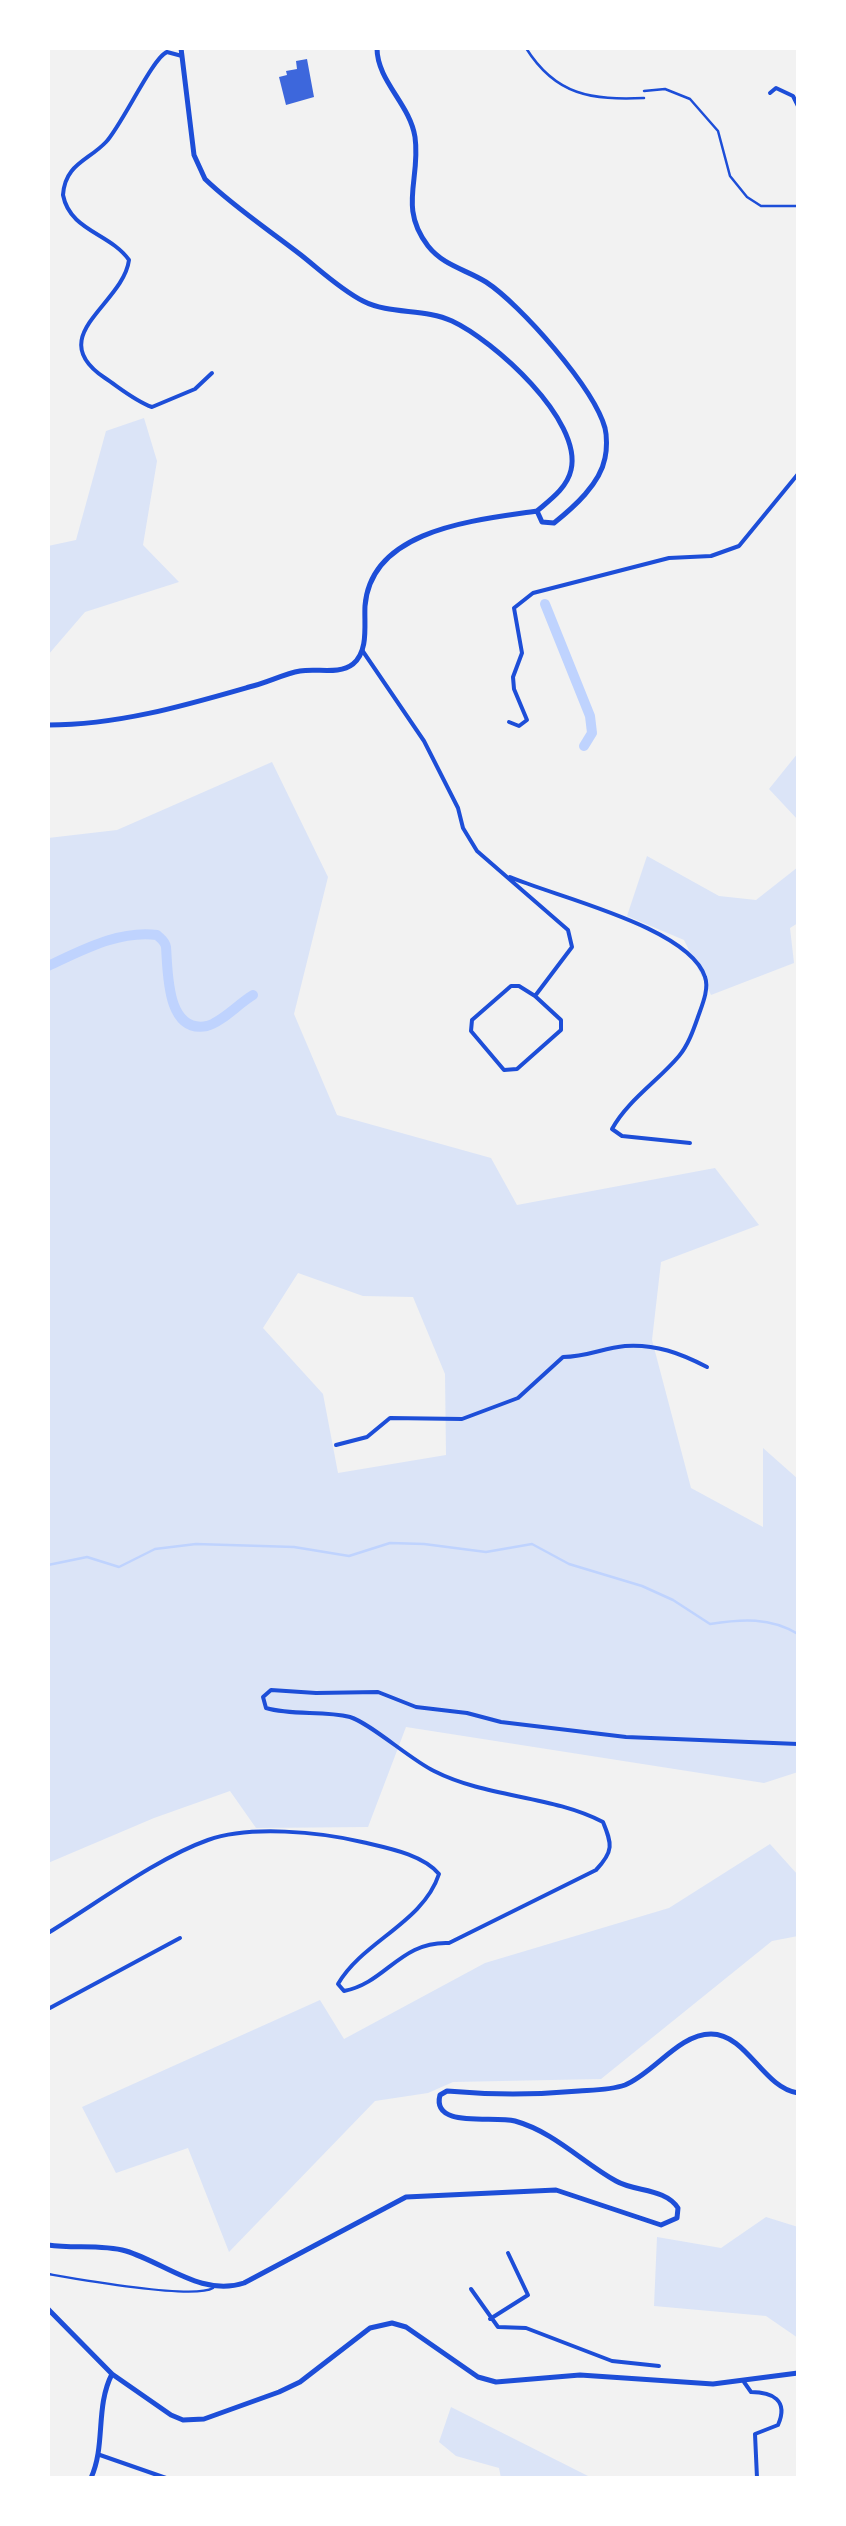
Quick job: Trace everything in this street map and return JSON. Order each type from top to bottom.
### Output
[{"type":"street","points":[[48,724],[82,724],[148,715],[299,672],[344,668],[362,650],[368,590],[380,567],[398,549],[439,531],[538,511],[556,495],[571,472],[568,435],[547,402],[469,330],[441,316],[363,301],[204,179],[194,155],[181,48]]},
{"type":"street","points":[[377,48],[380,68],[410,119],[414,136],[410,200],[418,232],[440,259],[487,283],[554,348],[604,425],[605,459],[592,484],[554,522],[542,522],[538,511]]},
{"type":"street","points":[[182,56],[167,52],[157,57],[148,79],[106,142],[71,169],[63,195],[73,218],[112,242],[130,260],[111,296],[83,331],[81,344],[86,365],[152,407],[195,389],[212,373]]},
{"type":"street","points":[[770,93],[776,88],[784,90],[798,106]]},
{"type":"street","points":[[509,722],[519,726],[526,720],[514,689],[513,677],[522,652],[514,608],[533,593],[669,558],[711,556],[739,546],[798,474]]},
{"type":"street","points":[[362,650],[424,741],[476,851],[568,930],[572,946],[535,996]]},
{"type":"street","points":[[506,875],[645,926],[683,949],[700,967],[706,978],[706,991],[690,1037],[680,1055],[632,1102],[612,1129],[622,1136],[690,1144]]},
{"type":"street","points":[[511,986],[519,986],[535,996],[562,1020],[562,1030],[517,1069],[504,1070],[471,1032],[472,1020],[511,986]]},
{"type":"street","points":[[336,1445],[367,1437],[390,1418],[462,1419],[518,1398],[563,1357],[585,1357],[622,1346],[675,1350],[707,1367]]},
{"type":"street","points":[[48,1933],[178,1853],[213,1838],[320,1832],[430,1863],[439,1874],[434,1890],[390,1936],[345,1972],[338,1984],[344,1991],[360,1988],[406,1952],[432,1942],[448,1943],[596,1870],[606,1859],[611,1843],[603,1822],[584,1812],[482,1789],[435,1772],[352,1718],[266,1708],[262,1697],[271,1690],[316,1694],[378,1692],[416,1707],[626,1737],[798,1744]]},
{"type":"street","points":[[48,2009],[180,1938]]},
{"type":"street","points":[[48,2245],[126,2251],[214,2287],[244,2283],[406,2197],[556,2190],[661,2225],[677,2218],[678,2208],[673,2199],[616,2181],[542,2132],[514,2121],[451,2117],[441,2112],[440,2095],[448,2091],[506,2096],[612,2089],[629,2084],[695,2037],[709,2034],[723,2036],[780,2087],[798,2093]]},
{"type":"street","points":[[490,2319],[528,2296],[508,2253]]},
{"type":"street","points":[[471,2289],[498,2327],[526,2328],[612,2360],[659,2366]]},
{"type":"street","points":[[48,2309],[112,2374],[182,2420],[204,2419],[300,2382],[370,2328],[392,2323],[486,2380],[580,2375],[669,2384],[744,2382],[798,2373]]},
{"type":"street","points":[[90,2478],[100,2455],[103,2394],[112,2374]]},
{"type":"street","points":[[744,2382],[751,2392],[770,2392],[781,2408],[778,2424],[756,2434],[757,2478]]},
{"type":"street","points":[[100,2455],[166,2478]]},
{"type":"lane","points":[[526,48],[548,73],[585,97],[644,98]]},
{"type":"lane","points":[[48,2274],[178,2293],[206,2292],[214,2287]]},
{"type":"path","points":[[646,90],[665,89],[690,100],[718,131],[730,176],[747,196],[761,206],[798,206]]},
{"type":"shaded area","points":[[144,418],[157,461],[143,545],[179,582],[85,612],[48,655],[48,546],[76,540],[106,431]]},
{"type":"shaded area","points":[[798,753],[798,820],[769,789]]},
{"type":"shaded area","points":[[272,762],[328,877],[294,1014],[337,1115],[491,1158],[517,1205],[715,1168],[759,1225],[661,1262],[652,1340],[691,1488],[763,1527],[763,1448],[798,1479],[798,1772],[764,1783],[406,1727],[368,1827],[256,1828],[230,1791],[48,1863],[48,838],[117,830]],"holes":[[[298,1273],[363,1296],[413,1297],[445,1374],[446,1455],[338,1473],[323,1394],[263,1328]]]},
{"type":"shaded area","points":[[647,856],[719,896],[756,900],[798,867],[798,923],[790,928],[794,963],[711,995],[684,940],[627,916]]},
{"type":"shaded area","points":[[770,1844],[798,1875],[798,1936],[772,1941],[601,2079],[453,2082],[428,2093],[375,2101],[229,2252],[188,2148],[116,2173],[82,2107],[320,2000],[344,2039],[485,1963],[669,1908]]},
{"type":"shaded area","points":[[766,2217],[798,2227],[798,2338],[766,2316],[654,2306],[657,2237],[721,2248]]},
{"type":"shaded area","points":[[451,2407],[592,2478],[501,2478],[499,2468],[456,2456],[439,2442]]},
{"type":"building","points":[[307,59],[314,97],[286,105],[279,77],[297,69],[296,61]]},
{"type":"waterway","points":[[545,604],[590,716],[592,733],[584,746]]},
{"type":"waterway","points":[[48,966],[114,939],[157,935],[165,945],[172,999],[184,1020],[194,1026],[207,1026],[253,995]]},
{"type":"waterway","points":[[48,1565],[87,1557],[119,1567],[155,1549],[196,1544],[294,1547],[349,1556],[390,1543],[486,1552],[532,1544],[569,1564],[642,1586],[710,1624],[756,1621],[798,1634]]}]
